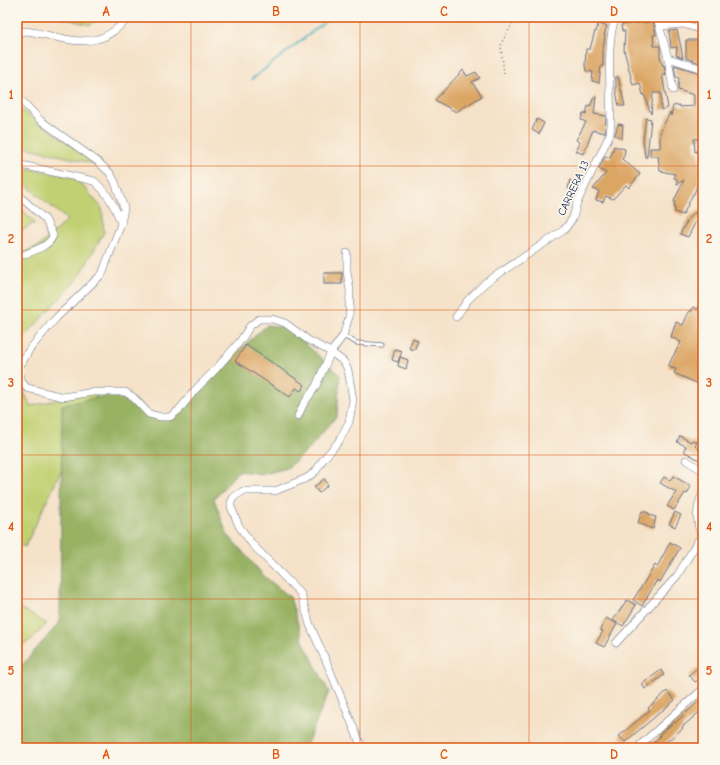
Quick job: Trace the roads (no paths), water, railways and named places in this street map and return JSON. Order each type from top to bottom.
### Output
[{"type":"street","points":[[17,33],[26,31],[83,41],[98,39],[112,32],[130,17]]},
{"type":"street","name":"CARRERA 13","points":[[456,318],[467,301],[485,283],[564,230],[573,218],[577,202],[606,145],[610,134],[610,49],[612,27],[617,17]]},
{"type":"street","points":[[657,17],[661,26],[673,90]]},
{"type":"street","points":[[661,26],[682,24],[703,30]]},
{"type":"street","points":[[668,58],[703,69]]},
{"type":"street","points":[[17,98],[23,102],[40,120],[97,161],[110,173],[116,182],[123,202],[124,217],[102,274],[57,317],[29,350],[20,366],[20,380],[27,388],[63,396],[93,392],[125,392],[133,397],[149,414],[161,417],[170,417],[180,410],[195,390],[216,369],[241,340],[250,326],[259,319],[272,319],[285,323],[308,340],[331,352],[344,362],[348,370],[353,400],[349,422],[339,441],[322,461],[316,471],[307,478],[275,491],[243,491],[234,497],[231,502],[231,507],[239,526],[252,544],[301,594],[310,625],[362,748]]},
{"type":"street","points":[[17,164],[94,181],[103,188],[116,211],[121,224]]},
{"type":"street","points":[[701,199],[703,190]]},
{"type":"street","points":[[17,194],[49,225],[53,235],[49,242],[37,250],[17,257]]},
{"type":"street","points":[[298,416],[303,405],[316,386],[331,352],[343,336],[349,317],[350,291],[347,253]]},
{"type":"street","points":[[686,460],[703,471]]},
{"type":"street","points":[[616,643],[677,576],[702,537],[697,526],[696,512],[703,492]]},
{"type":"street","points":[[640,745],[703,689]]},
{"type":"lane","points":[[68,17],[72,19],[78,17]]},
{"type":"lane","points":[[343,336],[357,343],[382,345]]},
{"type":"waterway","points":[[252,79],[331,17]]}]
